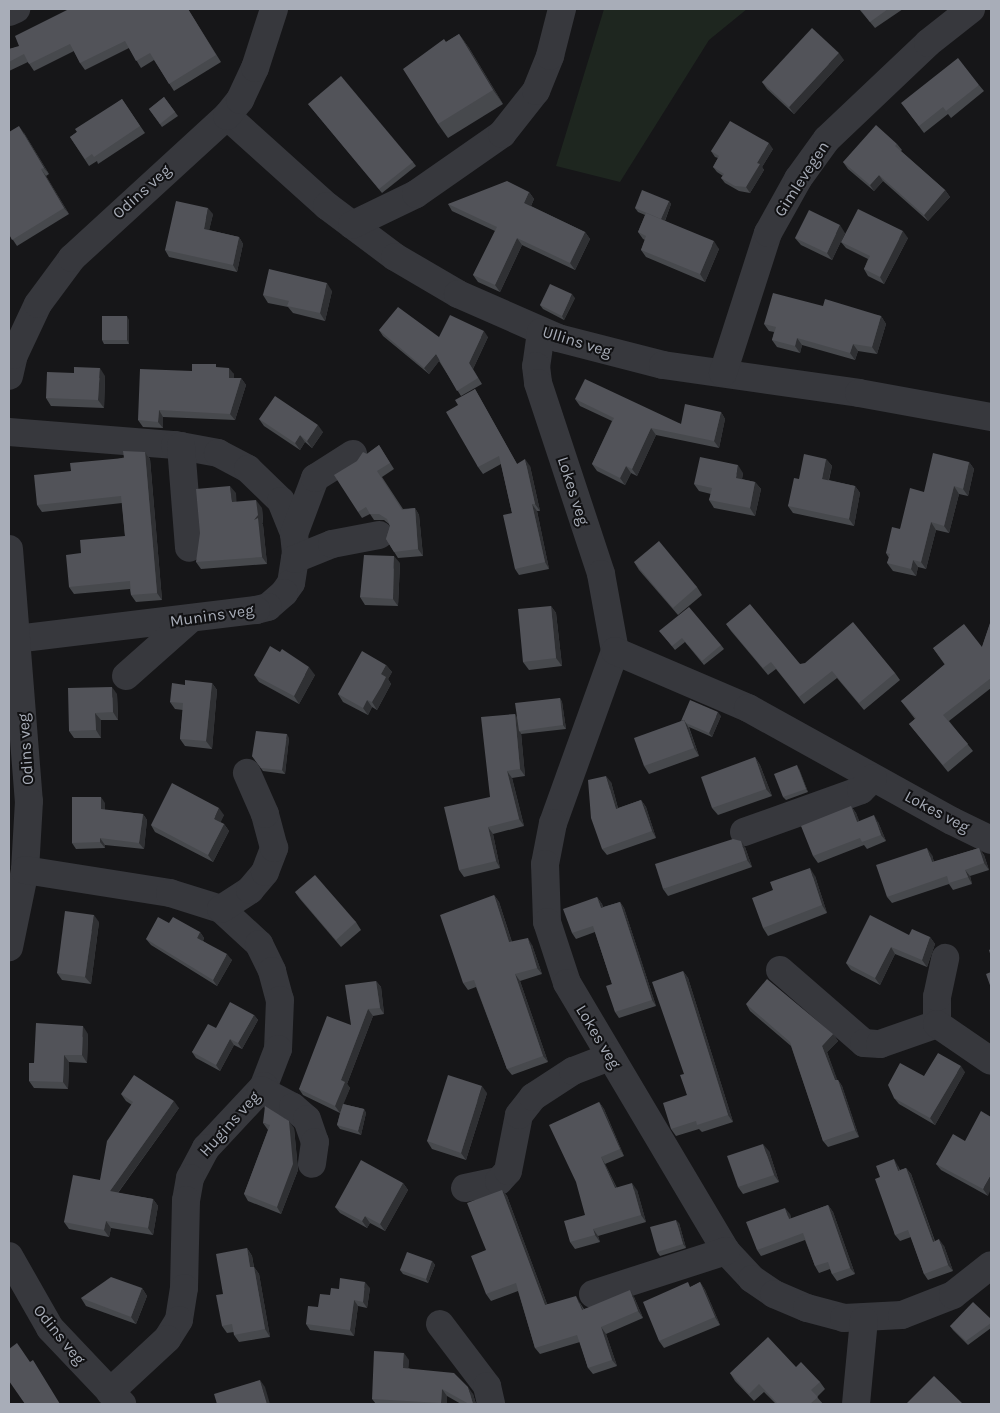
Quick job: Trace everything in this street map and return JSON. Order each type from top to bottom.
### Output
[{"type":"street","points":[[9,12],[16,9]]},
{"type":"street","name":"Odins veg","points":[[9,376],[14,355],[38,304],[72,258],[227,116],[240,100],[255,68],[274,9]]},
{"type":"street","points":[[352,225],[416,194],[502,134],[536,91],[550,56],[562,9]]},
{"type":"street","name":"Gimlevegen","points":[[723,374],[768,233],[798,179],[826,139],[928,43],[971,9]]},
{"type":"street","name":"Ullins veg","points":[[227,116],[274,161],[352,225],[395,257],[458,294],[541,332],[629,357],[723,374],[877,396],[991,417]]},
{"type":"street","name":"Lokes veg","points":[[541,332],[536,366],[538,383],[601,574],[615,651],[553,823],[544,882],[547,922],[560,967],[610,1057],[726,1251],[752,1279],[790,1302],[825,1314],[864,1320],[919,1311],[954,1295],[991,1265]]},
{"type":"street","points":[[9,432],[181,446],[218,453],[248,469],[281,501],[295,546],[332,544],[379,535]]},
{"type":"street","points":[[181,446],[189,548]]},
{"type":"street","name":"Munins veg","points":[[17,639],[189,620],[268,607],[291,582],[295,546],[316,478],[353,454]]},
{"type":"street","name":"Odins veg","points":[[9,549],[28,772],[25,870],[9,947]]},
{"type":"street","points":[[126,676],[189,620]]},
{"type":"street","name":"Lokes veg","points":[[615,651],[748,708],[873,778],[991,840]]},
{"type":"street","points":[[221,909],[250,890],[265,872],[274,848],[265,814],[247,773]]},
{"type":"street","points":[[744,832],[861,790],[873,778]]},
{"type":"street","name":"Hugins veg","points":[[25,870],[170,893],[221,909],[259,944],[272,971],[280,1000],[278,1049],[261,1090],[206,1148],[192,1173],[184,1218],[183,1306],[174,1331],[116,1398]]},
{"type":"street","points":[[937,1024],[937,996],[945,958]]},
{"type":"street","points":[[780,970],[858,1040],[880,1044],[937,1024]]},
{"type":"street","points":[[937,1024],[991,1061]]},
{"type":"street","points":[[465,1188],[500,1180],[508,1171],[519,1115],[533,1097],[573,1072],[610,1057]]},
{"type":"street","points":[[261,1090],[293,1107],[307,1119],[315,1142],[312,1164]]},
{"type":"street","points":[[593,1294],[726,1251]]},
{"type":"street","name":"Odins veg","points":[[9,1256],[50,1328],[116,1398]]},
{"type":"street","points":[[856,1404],[864,1320]]},
{"type":"street","points":[[440,1324],[487,1386],[491,1404]]},
{"type":"shaded area","points":[[604,9],[747,9],[709,40],[620,182],[556,166]]},
{"type":"building","points":[[69,9],[188,9],[216,55],[169,84],[150,53],[136,61],[125,41],[80,63],[70,44],[29,64],[24,54],[9,62],[9,49],[19,46],[15,36]]},
{"type":"building","points":[[860,9],[888,9],[870,22]]},
{"type":"building","points":[[812,28],[839,53],[789,107],[762,82]]},
{"type":"building","points":[[459,34],[493,90],[438,124],[403,69],[444,39],[446,42]]},
{"type":"building","points":[[958,58],[979,85],[946,111],[943,107],[919,126],[901,103]]},
{"type":"building","points":[[341,76],[413,162],[379,189],[308,104]]},
{"type":"building","points":[[164,97],[175,112],[160,124],[149,109]]},
{"type":"building","points":[[122,99],[140,126],[94,157],[92,154],[85,159],[70,137],[77,132],[75,129]]},
{"type":"building","points":[[730,121],[769,143],[757,163],[760,164],[746,187],[735,186],[721,178],[724,174],[713,167],[719,156],[711,151]]},
{"type":"building","points":[[876,125],[897,144],[895,146],[945,190],[924,215],[879,175],[870,185],[843,162]]},
{"type":"building","points":[[19,126],[44,168],[41,169],[64,208],[12,240],[9,234],[9,132]]},
{"type":"building","points":[[507,181],[529,192],[524,203],[585,232],[570,263],[517,238],[495,285],[473,275],[497,227],[448,204]]},
{"type":"building","points":[[642,190],[669,201],[661,219],[635,208]]},
{"type":"building","points":[[176,201],[208,208],[204,229],[239,237],[233,265],[165,250]]},
{"type":"building","points":[[858,209],[903,231],[880,277],[864,269],[870,256],[841,242]]},
{"type":"building","points":[[809,210],[840,225],[827,253],[795,238]]},
{"type":"building","points":[[646,213],[714,241],[700,274],[641,250],[646,236],[638,232]]},
{"type":"building","points":[[269,269],[327,283],[320,313],[287,306],[289,301],[263,295]]},
{"type":"building","points":[[550,284],[572,294],[562,316],[540,305]]},
{"type":"building","points":[[773,293],[823,306],[825,299],[881,316],[872,347],[853,344],[850,353],[797,338],[795,346],[772,340],[776,327],[764,324]]},
{"type":"building","points":[[398,307],[439,337],[450,315],[484,331],[469,363],[478,378],[457,391],[436,354],[424,368],[379,330]]},
{"type":"building","points":[[102,316],[127,316],[127,340],[102,340]]},
{"type":"building","points":[[192,364],[216,364],[216,367],[229,368],[229,378],[241,378],[230,414],[159,410],[158,422],[138,420],[140,369],[192,371]]},
{"type":"building","points":[[74,367],[100,368],[98,400],[46,398],[47,372],[74,373]]},
{"type":"building","points":[[585,379],[681,424],[685,404],[721,412],[714,441],[651,428],[632,469],[626,466],[620,478],[592,464],[614,418],[575,399]]},
{"type":"building","points":[[475,389],[517,464],[525,459],[535,504],[532,504],[545,562],[515,569],[503,515],[512,513],[499,456],[478,467],[446,412],[458,405],[455,400]]},
{"type":"building","points":[[275,396],[318,425],[307,441],[300,435],[295,443],[259,419]]},
{"type":"building","points":[[379,445],[390,463],[377,471],[402,510],[415,508],[418,549],[394,552],[386,539],[390,526],[387,519],[379,514],[370,514],[366,507],[358,512],[334,475],[357,461],[363,452],[367,454]]},
{"type":"building","points":[[123,451],[145,452],[157,593],[131,595],[130,581],[69,587],[66,555],[81,553],[80,540],[125,536],[121,496],[37,505],[34,475],[71,471],[70,463],[124,458]]},
{"type":"building","points":[[933,453],[969,462],[963,489],[954,486],[944,526],[931,522],[921,562],[913,560],[911,569],[887,563],[890,554],[886,553],[892,527],[900,529],[910,488],[924,492]]},
{"type":"building","points":[[804,454],[826,459],[822,479],[855,486],[849,519],[788,506],[794,478],[799,479]]},
{"type":"building","points":[[700,457],[738,465],[736,478],[755,482],[750,508],[709,500],[712,488],[694,484]]},
{"type":"building","points":[[230,486],[232,502],[256,500],[258,515],[254,520],[258,518],[262,557],[196,562],[200,533],[196,489]]},
{"type":"building","points":[[659,541],[697,587],[673,608],[634,562]]},
{"type":"building","points":[[364,555],[394,556],[393,599],[360,597]]},
{"type":"building","points":[[750,604],[800,664],[805,663],[853,622],[895,673],[859,703],[832,671],[799,697],[771,662],[763,668],[726,624]]},
{"type":"building","points":[[551,606],[556,658],[523,662],[518,609]]},
{"type":"building","points":[[689,607],[721,645],[702,661],[682,638],[672,646],[659,631]]},
{"type":"building","points":[[991,620],[991,678],[943,715],[968,744],[943,765],[909,724],[916,718],[901,701],[945,664],[933,648],[964,624],[982,647]]},
{"type":"building","points":[[270,646],[280,652],[282,649],[309,667],[294,696],[254,675]]},
{"type":"building","points":[[362,651],[386,665],[381,674],[386,677],[381,687],[372,702],[367,700],[363,708],[338,694]]},
{"type":"building","points":[[185,680],[212,683],[206,741],[180,739],[183,703],[170,702],[172,683],[185,685]]},
{"type":"building","points":[[112,687],[113,712],[95,713],[96,730],[69,731],[68,688]]},
{"type":"building","points":[[560,698],[563,725],[519,731],[515,703]]},
{"type":"building","points":[[690,700],[718,712],[709,733],[686,723],[684,720],[681,721]]},
{"type":"building","points":[[515,714],[520,769],[507,771],[519,819],[488,827],[496,861],[459,870],[444,807],[490,797],[481,717]]},
{"type":"building","points":[[684,720],[694,748],[644,766],[634,738]]},
{"type":"building","points":[[256,731],[287,734],[282,770],[261,768],[252,756]]},
{"type":"building","points":[[755,757],[766,789],[712,808],[701,777]]},
{"type":"building","points":[[797,765],[806,789],[783,797],[774,774]]},
{"type":"building","points":[[606,776],[616,809],[641,800],[652,831],[602,849],[591,818],[588,780]]},
{"type":"building","points":[[172,783],[219,808],[214,819],[224,824],[208,855],[151,825]]},
{"type":"building","points":[[72,797],[101,797],[101,809],[143,814],[139,843],[100,838],[100,842],[72,843]]},
{"type":"building","points":[[851,806],[857,822],[874,815],[881,835],[862,842],[860,838],[813,856],[801,826]]},
{"type":"building","points":[[733,839],[741,841],[747,860],[663,889],[655,864]]},
{"type":"building","points":[[927,848],[932,862],[979,848],[984,863],[965,870],[968,877],[949,883],[947,876],[887,897],[876,865]]},
{"type":"building","points":[[810,868],[822,905],[763,928],[752,898],[773,890],[770,882]]},
{"type":"building","points":[[315,875],[356,922],[336,940],[295,892]]},
{"type":"building","points":[[494,895],[509,942],[528,938],[537,968],[515,974],[543,1056],[507,1069],[474,980],[463,983],[440,915]]},
{"type":"building","points":[[597,897],[601,908],[620,902],[652,1000],[615,1012],[606,986],[612,984],[593,926],[572,933],[563,909]]},
{"type":"building","points":[[65,911],[94,915],[85,977],[57,973]]},
{"type":"building","points":[[870,915],[909,935],[912,929],[930,937],[922,960],[891,947],[875,978],[846,963]]},
{"type":"building","points":[[158,917],[169,923],[173,917],[200,932],[197,938],[227,954],[213,980],[146,939]]},
{"type":"building","points":[[683,971],[728,1115],[697,1125],[696,1121],[671,1129],[663,1103],[687,1095],[680,1075],[684,1074],[652,982]]},
{"type":"building","points":[[991,972],[991,988],[986,974]]},
{"type":"building","points":[[767,979],[833,1034],[822,1046],[835,1080],[838,1080],[855,1130],[823,1141],[790,1042],[746,1004]]},
{"type":"building","points":[[376,981],[380,1008],[368,1009],[341,1080],[345,1082],[335,1106],[299,1089],[327,1016],[351,1025],[345,985]]},
{"type":"building","points":[[230,1002],[254,1015],[238,1043],[230,1039],[216,1065],[192,1052],[208,1024],[216,1028]]},
{"type":"building","points":[[36,1023],[83,1026],[82,1055],[64,1055],[63,1082],[29,1081],[29,1063],[34,1063]]},
{"type":"building","points":[[938,1053],[961,1066],[930,1118],[894,1098],[888,1085],[900,1063],[924,1076]]},
{"type":"building","points":[[134,1075],[174,1101],[110,1191],[153,1199],[148,1228],[106,1221],[104,1230],[64,1222],[73,1175],[100,1180],[107,1141],[133,1102],[121,1094]]},
{"type":"building","points":[[448,1075],[482,1086],[461,1153],[427,1141]]},
{"type":"building","points":[[599,1102],[620,1149],[601,1157],[615,1188],[632,1183],[641,1215],[593,1229],[595,1235],[570,1242],[564,1221],[585,1215],[576,1182],[549,1125]]},
{"type":"building","points":[[343,1104],[364,1109],[358,1131],[337,1125]]},
{"type":"building","points":[[265,1106],[289,1121],[293,1164],[277,1207],[244,1194],[270,1125],[263,1123]]},
{"type":"building","points":[[981,1111],[991,1117],[991,1175],[983,1189],[936,1164],[953,1134],[965,1141]]},
{"type":"building","points":[[763,1144],[774,1175],[738,1187],[727,1156]]},
{"type":"building","points":[[894,1159],[898,1171],[906,1168],[933,1242],[939,1239],[948,1265],[924,1274],[908,1230],[895,1235],[875,1179],[880,1177],[876,1166]]},
{"type":"building","points":[[361,1160],[403,1183],[380,1224],[365,1216],[362,1221],[335,1207]]},
{"type":"building","points":[[502,1190],[545,1305],[576,1296],[582,1310],[630,1290],[638,1311],[601,1327],[612,1360],[588,1368],[577,1335],[535,1348],[516,1283],[486,1294],[471,1256],[486,1250],[467,1203]]},
{"type":"building","points":[[828,1205],[850,1268],[832,1274],[828,1262],[815,1266],[803,1233],[757,1250],[746,1222],[785,1208],[789,1219]]},
{"type":"building","points":[[676,1220],[683,1244],[657,1252],[650,1227]]},
{"type":"building","points":[[247,1248],[250,1267],[254,1267],[265,1329],[234,1335],[232,1324],[222,1326],[216,1295],[223,1294],[216,1254]]},
{"type":"building","points":[[407,1252],[432,1261],[426,1279],[400,1270]]},
{"type":"building","points":[[111,1277],[142,1288],[131,1317],[81,1298]]},
{"type":"building","points":[[340,1278],[365,1282],[363,1302],[354,1300],[350,1330],[306,1324],[308,1306],[318,1307],[320,1294],[330,1295],[331,1288],[339,1289]]},
{"type":"building","points":[[688,1282],[690,1287],[700,1282],[715,1317],[659,1341],[643,1302]]},
{"type":"building","points":[[973,1302],[991,1319],[991,1323],[966,1341],[950,1326]]},
{"type":"building","points":[[768,1337],[796,1367],[801,1362],[820,1382],[811,1390],[818,1397],[810,1404],[778,1404],[759,1384],[749,1394],[730,1373]]},
{"type":"building","points":[[17,1343],[30,1362],[33,1360],[60,1404],[25,1404],[9,1381],[9,1349]]},
{"type":"building","points":[[374,1351],[404,1353],[403,1368],[454,1373],[468,1387],[473,1404],[469,1404],[442,1389],[441,1403],[372,1399]]},
{"type":"building","points":[[934,1376],[963,1404],[906,1404]]},
{"type":"building","points":[[260,1380],[267,1404],[217,1404],[214,1394]]}]
